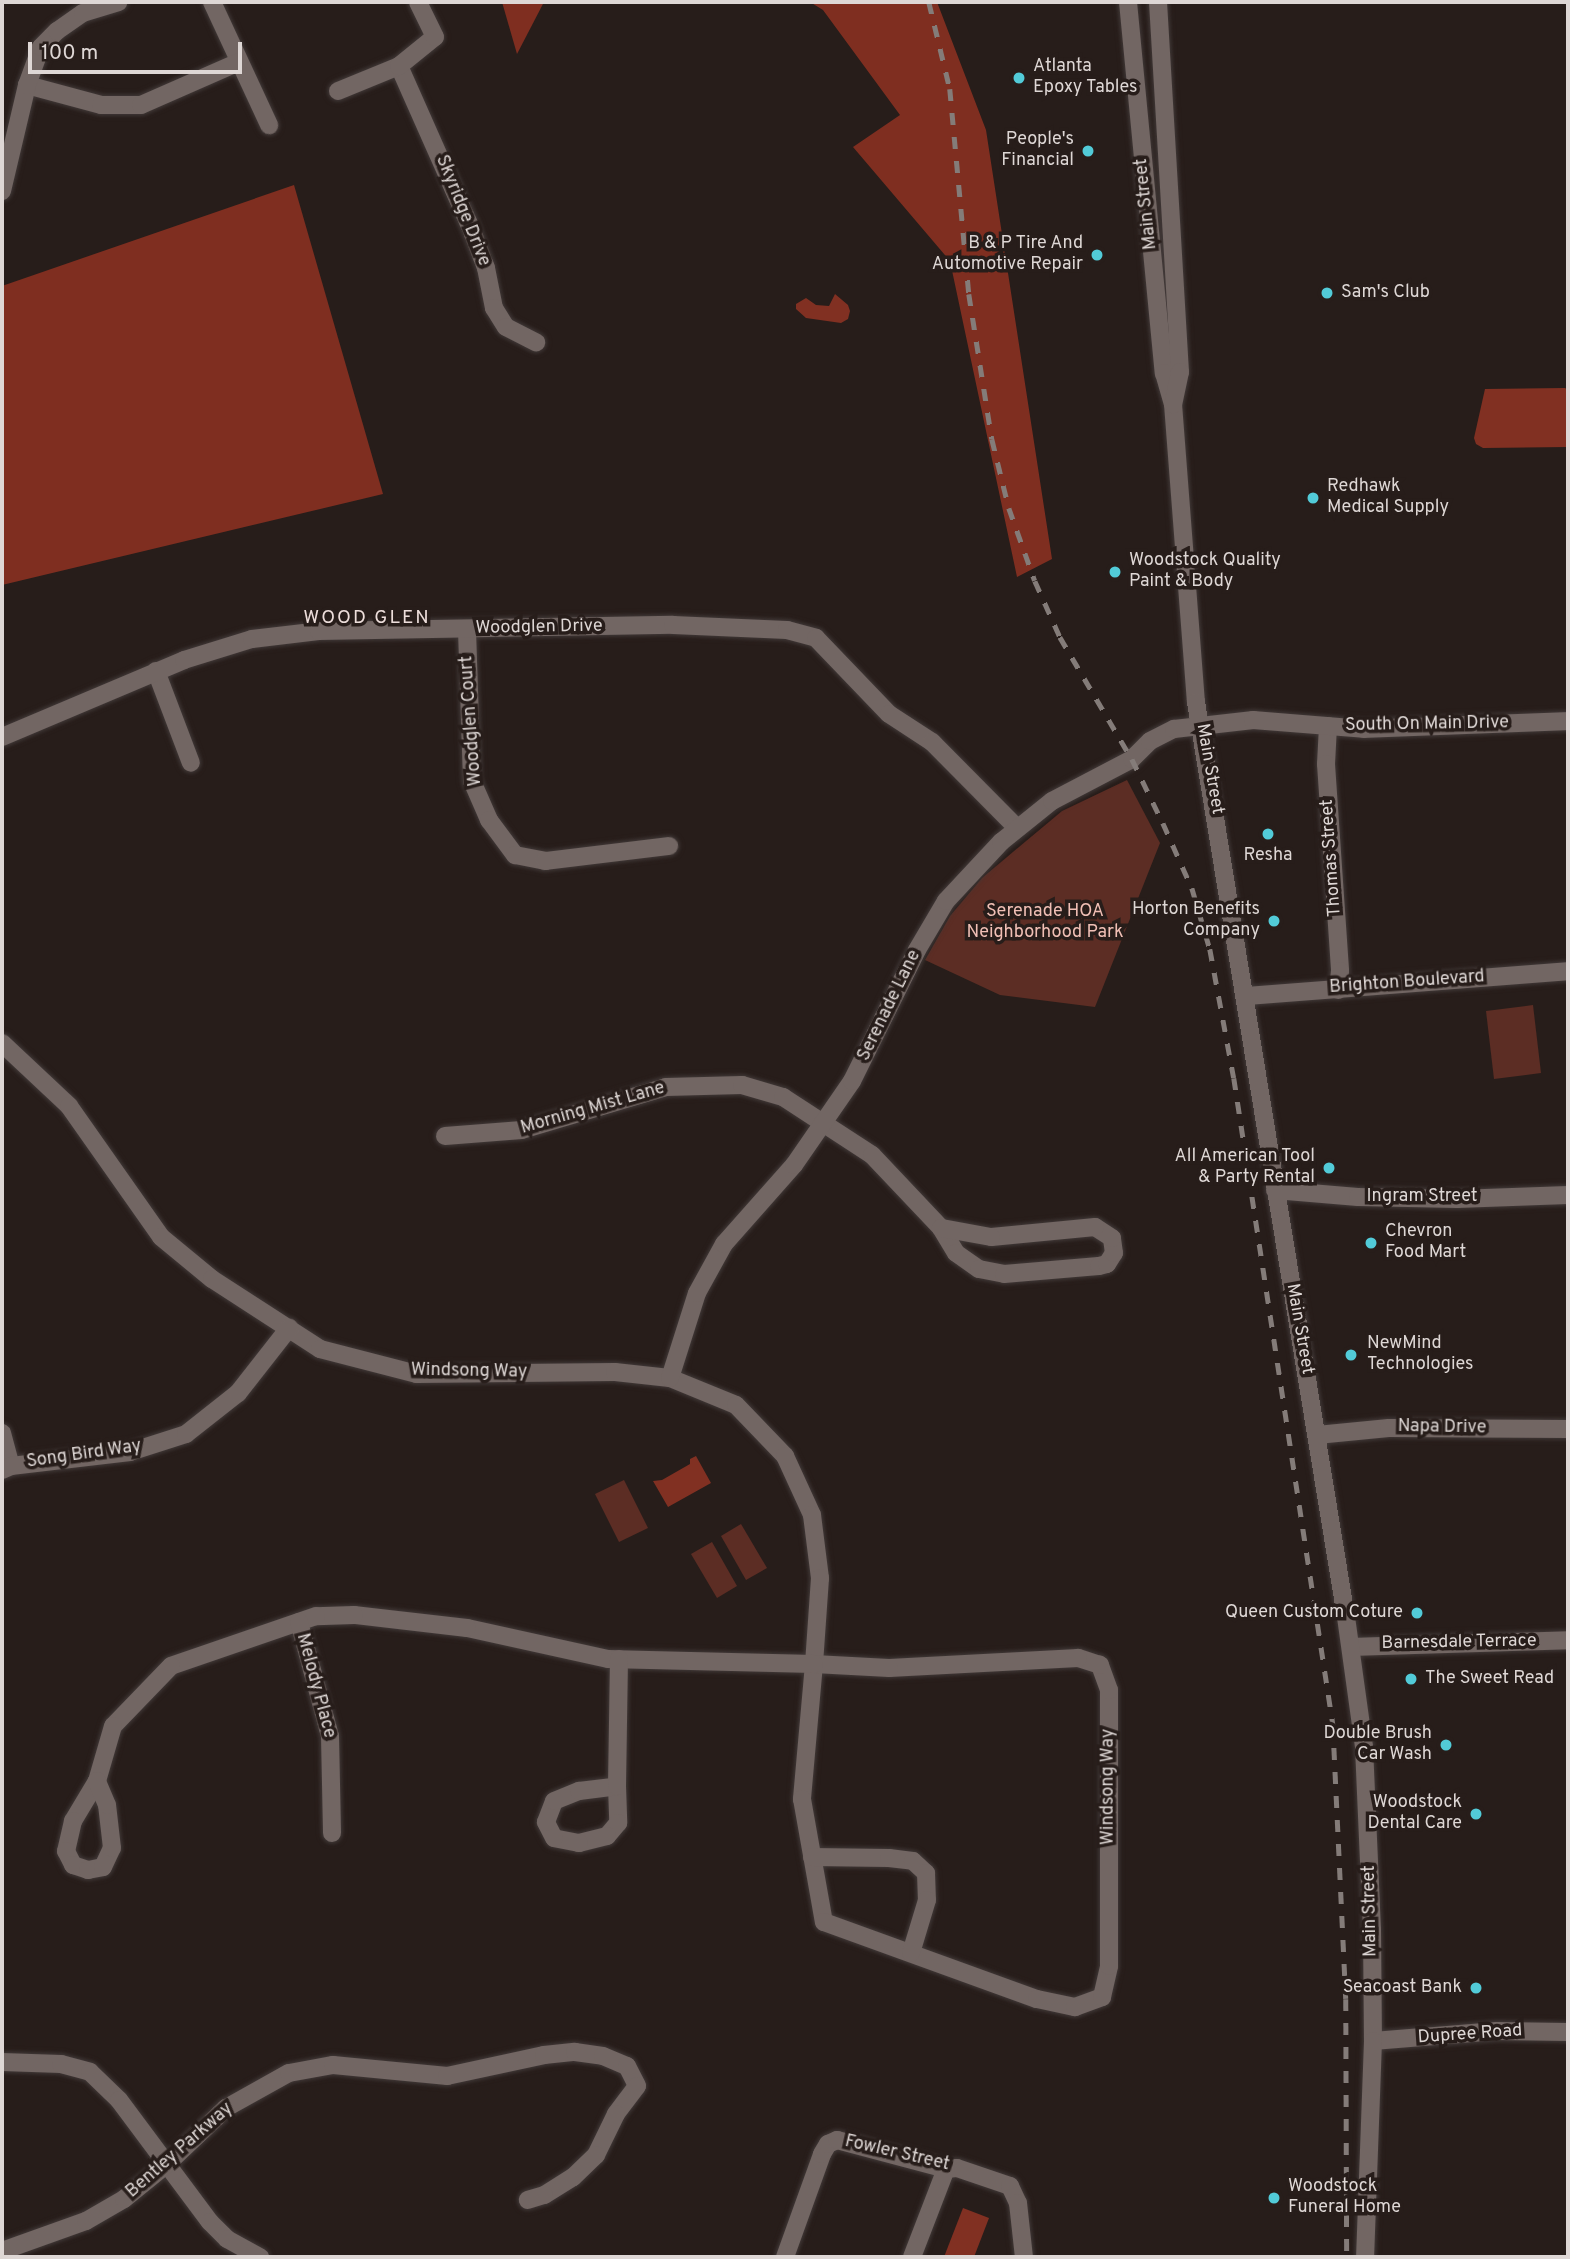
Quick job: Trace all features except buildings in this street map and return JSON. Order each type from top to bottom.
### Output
[{"type":"street","points":[[2,191],[27,85],[41,47],[57,31],[83,13],[118,2]]},
{"type":"street","points":[[212,2],[269,125]]},
{"type":"street","points":[[338,91],[399,66],[435,37],[418,2]]},
{"type":"street","name":"Main Street","points":[[1128,2],[1164,373],[1173,404],[1194,683],[1317,1435],[1350,1647],[1366,1779],[1373,2041],[1365,2257]]},
{"type":"street","name":"Main Street","points":[[1158,2],[1180,372],[1173,404]]},
{"type":"street","points":[[27,85],[101,104],[141,105],[239,62]]},
{"type":"street","name":"Skyridge Drive","points":[[399,66],[470,226],[486,268],[494,308],[506,327],[536,342]]},
{"type":"street","name":"Woodglen Drive","points":[[2,737],[156,671],[253,639],[319,631],[673,625],[787,630],[816,638],[889,714],[932,742],[1017,828]]},
{"type":"street","name":"Woodglen Court","points":[[467,630],[472,781],[489,820],[515,855],[545,861],[644,846],[668,846]]},
{"type":"street","points":[[156,671],[191,763]]},
{"type":"street","name":"South On Main Drive","points":[[1202,725],[1253,720],[1364,729],[1568,720]]},
{"type":"street","name":"Serenade Lane","points":[[670,1378],[697,1293],[724,1244],[794,1165],[825,1122],[864,1060],[917,950],[946,901],[1017,828],[1068,792],[1132,759],[1158,736],[1174,729],[1202,725]]},
{"type":"street","name":"Thomas Street","points":[[1328,726],[1326,764],[1340,958],[1338,990]]},
{"type":"street","name":"Brighton Boulevard","points":[[1246,996],[1568,971]]},
{"type":"street","name":"Windsong Way","points":[[2,1043],[69,1106],[161,1237],[212,1279],[320,1349],[417,1374],[615,1373],[670,1378],[736,1405],[785,1456],[812,1515],[820,1578],[814,1664],[802,1799],[824,1922],[1037,1999],[1075,2007],[1102,1997],[1109,1966],[1109,1690],[1100,1665],[1078,1658],[889,1668],[814,1664],[619,1659],[467,1628],[354,1615],[316,1616],[171,1666],[113,1726],[97,1781]]},
{"type":"street","name":"Morning Mist Lane","points":[[445,1136],[522,1130],[642,1092],[690,1084],[742,1085],[783,1097],[825,1122],[893,1174],[941,1228],[956,1254],[967,1263],[991,1273],[1099,1266],[1107,1264],[1114,1253],[1112,1238],[1095,1227],[991,1237],[941,1228]]},
{"type":"street","name":"Ingram Street","points":[[1275,1190],[1407,1198],[1568,1195]]},
{"type":"street","name":"Song Bird Way","points":[[6,1468],[130,1452],[186,1434],[238,1393],[289,1328]]},
{"type":"street","name":"Napa Drive","points":[[1317,1435],[1389,1428],[1568,1429]]},
{"type":"street","points":[[2,1433],[6,1468]]},
{"type":"street","name":"Melody Place","points":[[299,1622],[330,1736],[332,1833]]},
{"type":"street","name":"Barnesdale Terrace","points":[[1350,1647],[1568,1640]]},
{"type":"street","points":[[617,1786],[619,1659]]},
{"type":"street","points":[[813,1857],[901,1859],[912,1861],[926,1873],[927,1900],[911,1953]]},
{"type":"street","name":"Dupree Road","points":[[1373,2041],[1497,2031],[1568,2032]]},
{"type":"street","name":"Bentley Parkway","points":[[2,2251],[86,2221],[124,2199],[166,2165],[226,2108],[289,2073],[333,2065],[447,2076],[544,2055],[575,2052],[603,2056],[627,2066],[637,2086],[616,2114],[596,2155],[573,2177],[544,2195],[528,2200]]},
{"type":"street","points":[[2,2062],[61,2064],[90,2072],[119,2100],[166,2165],[227,2239],[260,2257]]},
{"type":"street","name":"Fowler Street","points":[[785,2257],[828,2144],[838,2140],[848,2140],[946,2169],[957,2168],[1010,2186],[1018,2203],[1024,2257]]},
{"type":"street","points":[[912,2257],[946,2169]]},
{"type":"green space","name":"Serenade HOA Neighborhood Park","points":[[1127,780],[1160,843],[1095,1007],[1000,995],[925,960],[950,916],[982,878],[1062,811]]},
{"type":"green space","points":[[1533,1005],[1541,1073],[1494,1079],[1486,1011]]},
{"type":"green space","points":[[624,1480],[648,1528],[619,1542],[595,1494]]},
{"type":"green space","points":[[741,1524],[767,1568],[746,1580],[721,1536]]},
{"type":"green space","points":[[712,1542],[737,1586],[717,1598],[691,1554]]},
{"type":"shaded area","points":[[502,2],[544,2],[517,54]]},
{"type":"shaded area","points":[[810,2],[937,2],[986,130],[1052,559],[1017,577],[950,261],[853,147],[900,115],[823,10]]},
{"type":"shaded area","points":[[294,185],[383,494],[2,585],[2,286]]},
{"type":"shaded area","points":[[835,294],[848,305],[850,311],[848,319],[841,323],[806,318],[796,309],[796,304],[806,298],[816,305],[829,306]]},
{"type":"shaded area","points":[[1485,389],[1568,390],[1568,447],[1483,448],[1476,444],[1474,438]]},
{"type":"shaded area","points":[[696,1456],[711,1483],[668,1507],[653,1481],[662,1480],[690,1464],[690,1459]]},
{"type":"shaded area","points":[[963,2208],[989,2218],[974,2257],[944,2257]]},
{"type":"railway","points":[[929,2],[950,89],[969,294],[992,439],[1009,508],[1035,581],[1060,637],[1132,759],[1192,888],[1210,949],[1234,1078],[1333,1724],[1346,1999],[1347,2257]]},
{"type":"place","name":"Atlanta Epoxy Tables","points":[[1019,78]]},
{"type":"place","name":"People's Financial","points":[[1088,151]]},
{"type":"place","name":"B & P Tire And Automotive Repair","points":[[1097,255]]},
{"type":"place","name":"Sam's Club","points":[[1327,293]]},
{"type":"place","name":"Redhawk Medical Supply","points":[[1313,498]]},
{"type":"place","name":"Woodstock Quality Paint & Body","points":[[1115,572]]},
{"type":"place","name":"Resha","points":[[1268,834]]},
{"type":"place","name":"Horton Benefits Company","points":[[1274,921]]},
{"type":"place","name":"All American Tool & Party Rental","points":[[1329,1168]]},
{"type":"place","name":"Chevron Food Mart","points":[[1371,1243]]},
{"type":"place","name":"NewMind Technologies","points":[[1351,1355]]},
{"type":"place","name":"Queen Custom Coture","points":[[1417,1613]]},
{"type":"place","name":"The Sweet Read","points":[[1411,1679]]},
{"type":"place","name":"Double Brush Car Wash","points":[[1446,1745]]},
{"type":"place","name":"Woodstock Dental Care","points":[[1476,1814]]},
{"type":"place","name":"Seacoast Bank","points":[[1476,1988]]},
{"type":"place","name":"Woodstock Funeral Home","points":[[1274,2198]]},
{"type":"district","name":"WOOD GLEN","points":[[367,619]]}]
